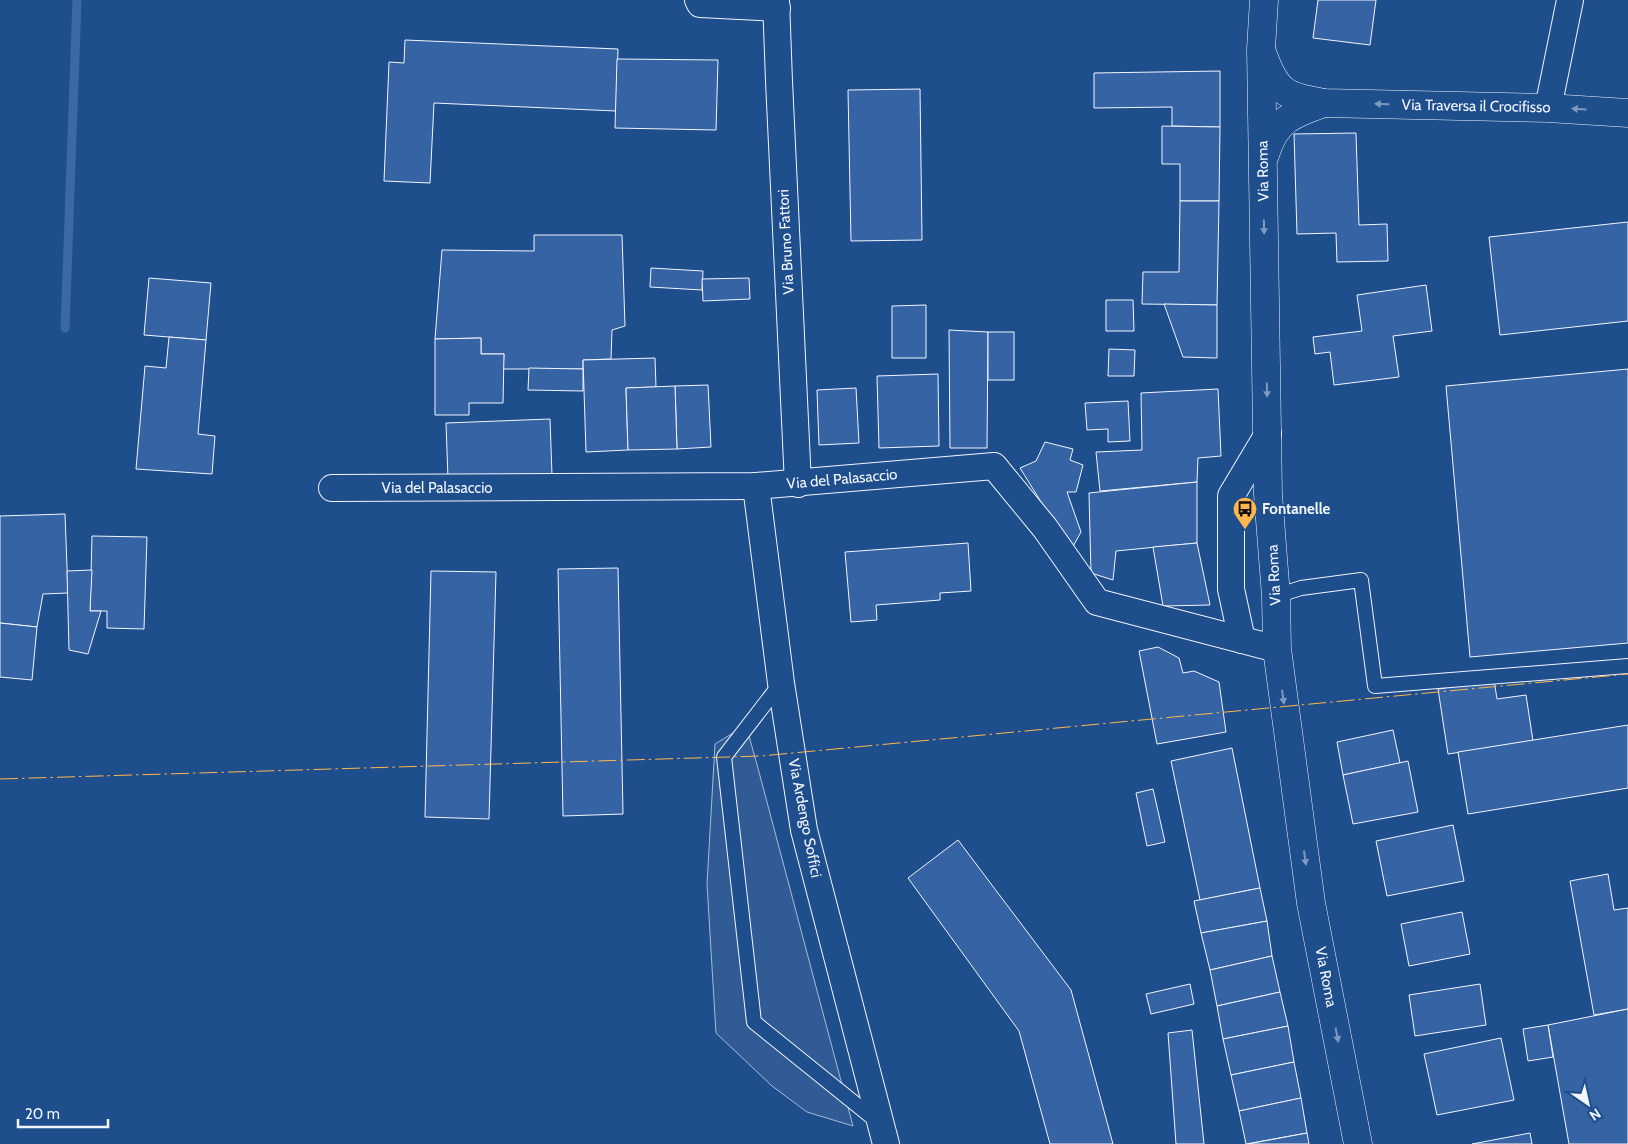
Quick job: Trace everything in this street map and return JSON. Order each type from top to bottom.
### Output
[{"type":"main road","name":"Via Roma","points":[[1264,0],[1261,49],[1268,494],[1276,596],[1277,649],[1311,903],[1358,1144]]},
{"type":"main road","name":"Via Traversa il Crocifisso","points":[[1261,49],[1268,69],[1278,86],[1294,97],[1324,103],[1548,108],[1628,113]]},
{"type":"main road","name":"Via Traversa il Crocifisso","points":[[1263,161],[1270,139],[1276,129],[1286,120],[1302,111],[1324,103]]},
{"type":"street","points":[[698,0],[700,4],[776,4]]},
{"type":"street","points":[[1548,108],[1570,0]]},
{"type":"street","name":"Via Bruno Fattori","points":[[776,4],[798,484]]},
{"type":"street","points":[[1242,640],[1232,589],[1231,496],[1268,434]]},
{"type":"street","name":"Via del Palasaccio","points":[[332,488],[756,486],[798,484],[994,466],[1044,528],[1097,602],[1277,649]]},
{"type":"street","name":"Via Ardengo Soffici","points":[[756,486],[780,683],[804,830],[884,1135]]},
{"type":"lane","points":[[1276,596],[1301,588],[1361,580],[1375,686],[1628,666]]},
{"type":"lane","points":[[780,683],[724,757],[754,1022],[884,1135]]},
{"type":"shaded area","points":[[746,725],[853,1126],[807,1112],[772,1086],[716,1033],[707,884],[715,744]]},
{"type":"building","points":[[1318,0],[1376,0],[1370,45],[1313,38]]},
{"type":"building","points":[[405,40],[618,49],[616,111],[434,103],[430,183],[384,181],[389,62],[404,63]]},
{"type":"building","points":[[617,59],[718,60],[716,130],[615,128]]},
{"type":"building","points":[[1220,71],[1220,127],[1172,126],[1172,107],[1094,108],[1094,73]]},
{"type":"building","points":[[920,89],[922,240],[851,241],[848,90]]},
{"type":"building","points":[[1162,126],[1220,127],[1219,201],[1180,201],[1180,164],[1162,164]]},
{"type":"building","points":[[1356,133],[1359,225],[1387,224],[1388,261],[1337,262],[1336,233],[1297,234],[1294,134]]},
{"type":"building","points":[[1180,201],[1219,201],[1217,305],[1142,304],[1143,272],[1179,272]]},
{"type":"building","points":[[1628,222],[1628,321],[1500,335],[1489,237]]},
{"type":"building","points":[[534,235],[622,235],[625,326],[612,330],[611,359],[583,360],[583,369],[503,369],[504,354],[481,354],[481,338],[435,339],[442,250],[534,251]]},
{"type":"building","points":[[651,268],[703,271],[702,290],[650,287]]},
{"type":"building","points":[[149,278],[211,283],[206,340],[144,335]]},
{"type":"building","points":[[749,278],[750,299],[703,301],[702,279]]},
{"type":"building","points":[[1426,285],[1432,331],[1393,336],[1399,377],[1334,385],[1330,352],[1315,354],[1313,337],[1362,331],[1357,295]]},
{"type":"building","points":[[1106,300],[1133,300],[1134,331],[1106,331]]},
{"type":"building","points":[[1164,304],[1217,305],[1217,358],[1183,357]]},
{"type":"building","points":[[926,305],[926,358],[892,358],[892,306]]},
{"type":"building","points":[[949,330],[988,332],[987,448],[950,448]]},
{"type":"building","points":[[988,332],[1014,332],[1014,380],[988,380]]},
{"type":"building","points":[[169,337],[206,340],[198,434],[215,436],[212,474],[136,469],[145,366],[166,368]]},
{"type":"building","points":[[481,338],[481,354],[504,354],[503,403],[469,403],[469,415],[435,415],[435,339]]},
{"type":"building","points":[[1109,349],[1135,350],[1134,376],[1108,376]]},
{"type":"building","points":[[655,358],[656,387],[626,388],[628,450],[586,452],[583,360]]},
{"type":"building","points":[[529,368],[583,369],[583,391],[528,390]]},
{"type":"building","points":[[1628,369],[1628,643],[1470,657],[1446,386]]},
{"type":"building","points":[[938,374],[939,446],[879,448],[877,376]]},
{"type":"building","points":[[708,385],[711,447],[677,449],[675,386]]},
{"type":"building","points":[[675,386],[677,449],[628,450],[626,388]]},
{"type":"building","points":[[856,388],[859,443],[819,445],[817,390]]},
{"type":"building","points":[[1218,389],[1221,456],[1198,458],[1197,482],[1100,491],[1096,452],[1142,450],[1141,393]]},
{"type":"building","points":[[1128,401],[1130,441],[1108,442],[1108,429],[1087,430],[1085,403]]},
{"type":"building","points":[[550,419],[552,475],[448,479],[446,423]]},
{"type":"building","points":[[1045,442],[1073,449],[1070,460],[1083,465],[1076,492],[1067,492],[1081,532],[1071,550],[1020,468],[1036,461]]},
{"type":"building","points":[[1197,482],[1197,543],[1116,551],[1113,580],[1091,573],[1089,493]]},
{"type":"building","points":[[65,514],[68,593],[43,594],[37,627],[0,623],[0,516]]},
{"type":"building","points":[[92,536],[147,537],[144,629],[107,628],[107,611],[90,611]]},
{"type":"building","points":[[968,543],[971,591],[940,593],[940,600],[876,605],[877,620],[851,622],[845,552]]},
{"type":"building","points":[[1197,543],[1210,605],[1163,606],[1153,547]]},
{"type":"building","points":[[618,568],[623,814],[563,816],[558,569]]},
{"type":"building","points":[[92,570],[90,611],[101,611],[88,654],[69,650],[67,571]]},
{"type":"building","points":[[431,571],[496,572],[489,819],[425,817]]},
{"type":"building","points":[[0,623],[37,627],[32,680],[0,677]]},
{"type":"building","points":[[1158,647],[1179,658],[1183,673],[1194,671],[1219,682],[1226,732],[1157,744],[1139,651]]},
{"type":"building","points":[[1494,680],[1497,699],[1526,695],[1533,741],[1448,754],[1438,689]]},
{"type":"building","points":[[1628,725],[1628,788],[1468,814],[1458,752]]},
{"type":"building","points":[[1393,730],[1400,763],[1343,775],[1337,742]]},
{"type":"building","points":[[1232,748],[1260,888],[1200,900],[1171,761]]},
{"type":"building","points":[[1408,761],[1418,812],[1353,824],[1343,775]]},
{"type":"building","points":[[1153,789],[1165,842],[1147,846],[1136,793]]},
{"type":"building","points":[[1453,825],[1464,881],[1387,896],[1376,841]]},
{"type":"building","points":[[958,840],[1071,990],[1113,1144],[1050,1144],[1019,1031],[908,878]]},
{"type":"building","points":[[1608,874],[1614,910],[1628,908],[1628,1009],[1594,1015],[1570,881]]},
{"type":"building","points":[[1260,888],[1267,921],[1201,933],[1194,901]]},
{"type":"building","points":[[1462,912],[1470,954],[1409,966],[1401,924]]},
{"type":"building","points":[[1267,921],[1272,956],[1210,970],[1201,933]]},
{"type":"building","points":[[1272,956],[1280,992],[1217,1006],[1210,970]]},
{"type":"building","points":[[1190,984],[1194,1004],[1151,1014],[1146,994]]},
{"type":"building","points":[[1480,984],[1486,1025],[1415,1036],[1409,995]]},
{"type":"building","points":[[1280,992],[1288,1026],[1223,1039],[1217,1006]]},
{"type":"building","points":[[1628,1009],[1628,1144],[1569,1144],[1548,1025]]},
{"type":"building","points":[[1548,1025],[1553,1057],[1528,1061],[1523,1029]]},
{"type":"building","points":[[1288,1026],[1294,1062],[1231,1075],[1223,1039]]},
{"type":"building","points":[[1192,1030],[1204,1144],[1176,1144],[1168,1033]]},
{"type":"building","points":[[1501,1038],[1514,1100],[1437,1115],[1424,1054]]},
{"type":"building","points":[[1294,1062],[1301,1098],[1239,1111],[1231,1075]]},
{"type":"building","points":[[1301,1098],[1307,1133],[1246,1144],[1239,1111]]},
{"type":"building","points":[[1307,1133],[1309,1144],[1248,1144]]},
{"type":"building","points":[[1530,1133],[1532,1144],[1472,1144]]},
{"type":"waterway","points":[[65,328],[77,0]]},
{"type":"power","points":[[0,779],[761,756],[1628,674]]},
{"type":"place","name":"Fontanelle","points":[[1245,530]]}]
